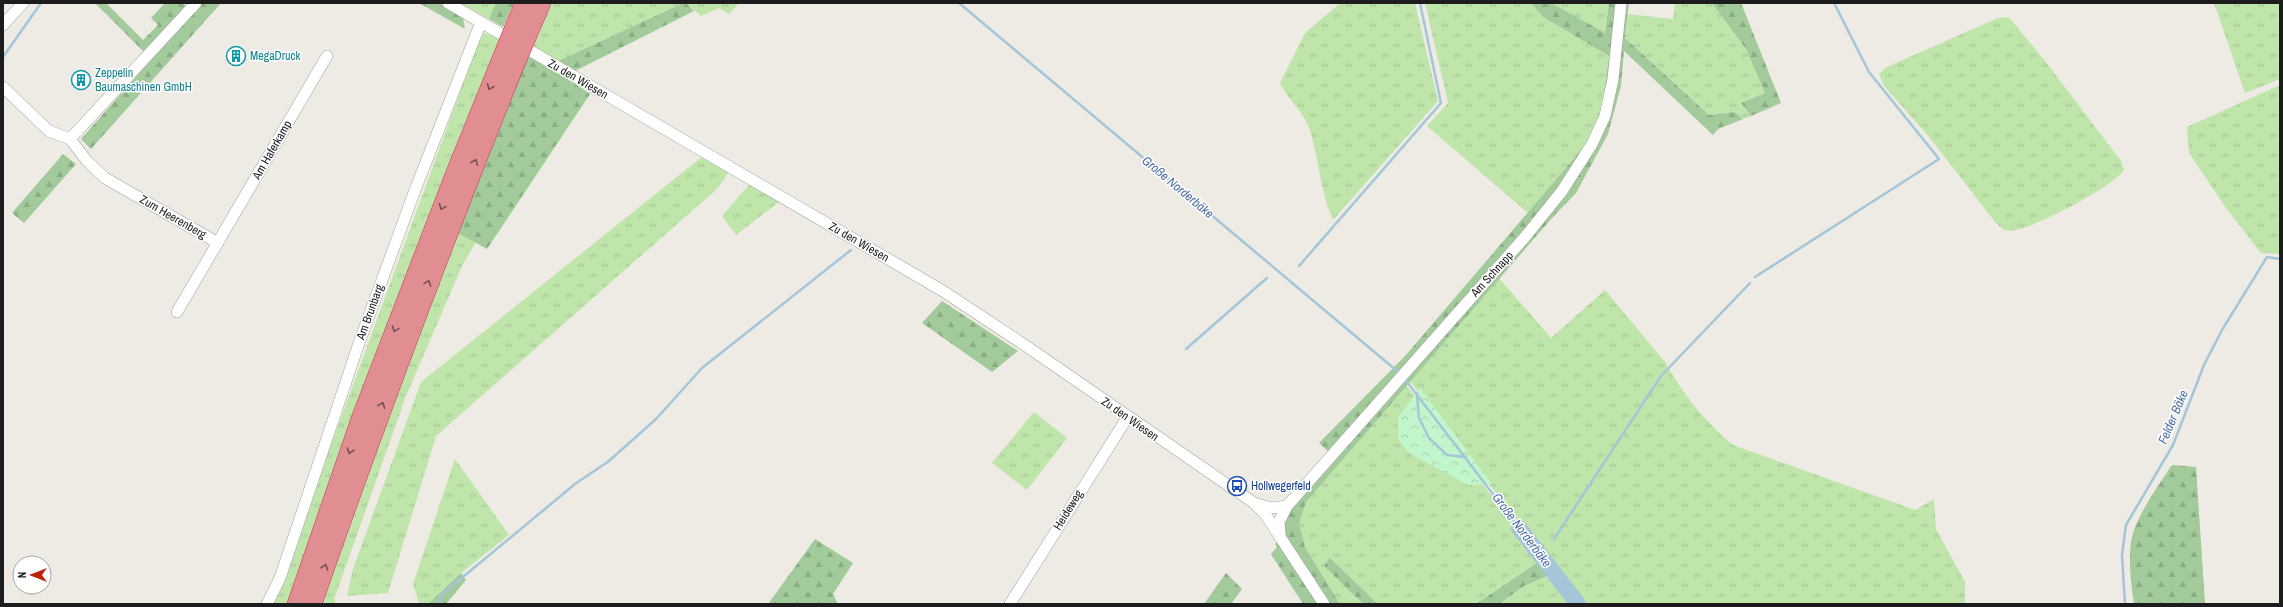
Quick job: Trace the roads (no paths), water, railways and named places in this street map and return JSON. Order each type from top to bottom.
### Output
[{"type":"highway","points":[[522,28],[525,3]]},
{"type":"highway","points":[[312,604],[371,435],[511,55],[522,28],[541,3]]},
{"type":"highway","points":[[297,604],[362,416],[456,172],[511,55]]},
{"type":"street","points":[[3,25],[23,3]]},
{"type":"street","points":[[3,87],[49,131],[70,139],[196,3]]},
{"type":"street","name":"Zu den Wiesen","points":[[448,3],[943,292],[1029,348],[1254,504]]},
{"type":"street","name":"Am Schnapp","points":[[1280,535],[1279,522],[1286,506],[1404,371],[1526,237],[1562,191],[1592,144],[1605,116],[1613,79],[1621,3]]},
{"type":"street","name":"Am Brunbarg","points":[[267,604],[280,578],[359,343],[412,198],[481,22]]},
{"type":"street","name":"Am Haferkamp","points":[[218,243],[327,56]]},
{"type":"street","name":"Zum Heerenberg","points":[[70,139],[87,161],[105,178],[218,243],[177,312]]},
{"type":"street","name":"Heideweg","points":[[1010,604],[1128,418]]},
{"type":"street","points":[[1254,504],[1272,508],[1286,506]]},
{"type":"street","points":[[1254,504],[1266,514],[1324,604]]},
{"type":"waterway","points":[[3,57],[41,3]]},
{"type":"waterway","name":"Große Norderbäke","points":[[959,3],[1397,371]]},
{"type":"waterway","points":[[1299,266],[1441,103],[1420,3]]},
{"type":"waterway","points":[[1755,277],[1939,159],[1869,72],[1834,3]]},
{"type":"waterway","points":[[438,604],[440,596],[575,484],[609,461],[656,419],[702,368],[851,250]]},
{"type":"waterway","name":"Felder Bäke","points":[[2125,604],[2122,555],[2126,525],[2173,445],[2204,365],[2222,330],[2267,257],[2280,259]]},
{"type":"waterway","points":[[1186,349],[1267,278]]},
{"type":"waterway","points":[[1554,539],[1661,376],[1750,283]]},
{"type":"waterway","name":"Große Norderbäke","points":[[1404,378],[1519,528]]},
{"type":"waterway","name":"Große Norderbäke","points":[[1417,394],[1419,418],[1429,438],[1447,455],[1466,457]]},
{"type":"waterway","name":"Große Norderbäke","points":[[1519,528],[1578,604]]},
{"type":"place","name":"MegaDruck","points":[[236,56]]},
{"type":"place","name":"Zeppelin Baumaschinen GmbH","points":[[81,80]]},
{"type":"place","name":"Hollwegerfeld","points":[[1237,486]]}]
